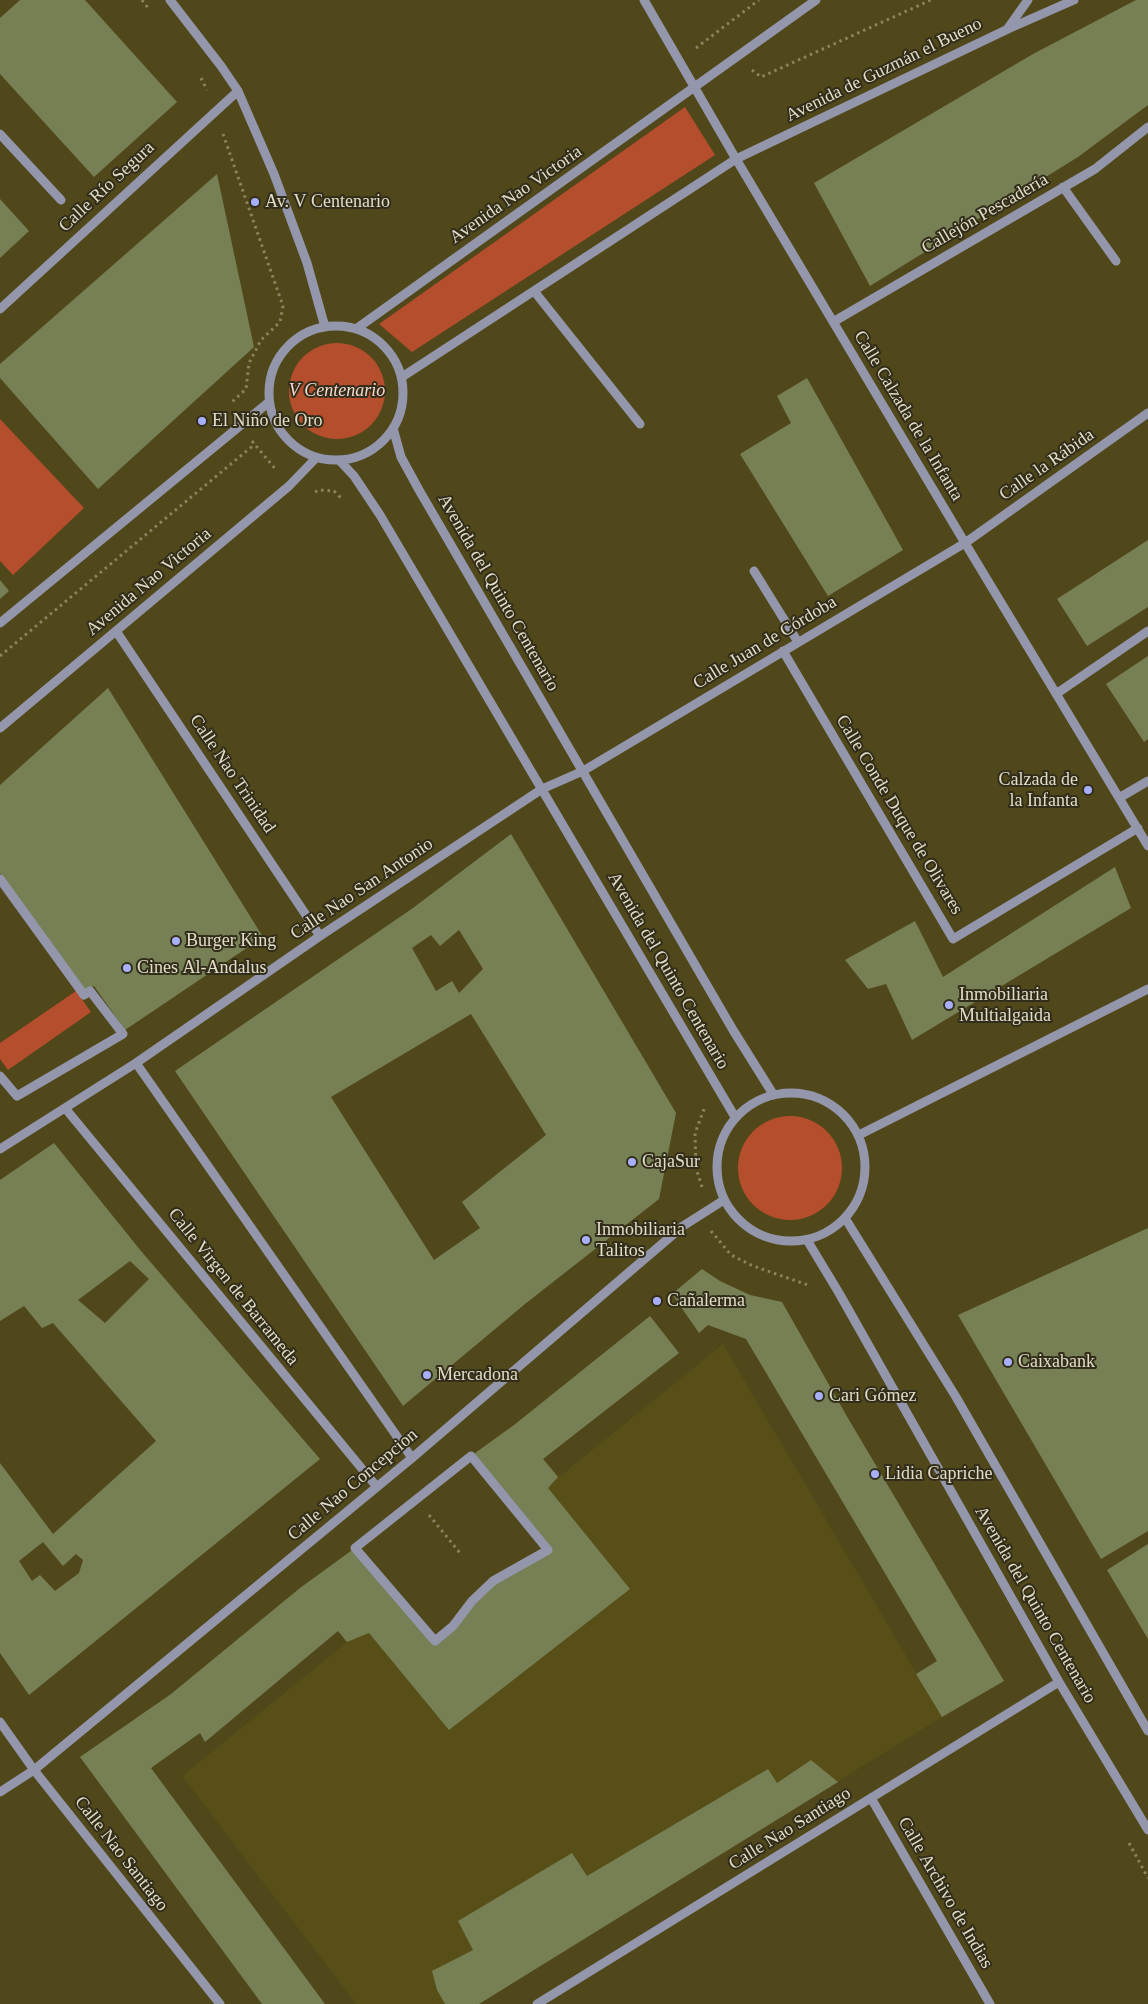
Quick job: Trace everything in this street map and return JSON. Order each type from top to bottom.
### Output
[{"type":"street","points":[[170,0],[238,91],[274,174],[307,263],[325,327]]},
{"type":"street","name":"Calle Calzada de la Infanta","points":[[644,0],[694,88],[964,543],[1148,846]]},
{"type":"street","points":[[694,88],[816,0]]},
{"type":"street","points":[[1008,29],[1028,0]]},
{"type":"street","name":"Avenida de Guzmán el Bueno","points":[[736,159],[1008,29],[1074,0]]},
{"type":"street","name":"Avenida Nao Victoria","points":[[356,329],[694,88]]},
{"type":"street","name":"Calle Río Segura","points":[[0,309],[238,91]]},
{"type":"street","name":"Callejón Pescadería","points":[[833,322],[1094,169],[1148,127]]},
{"type":"street","points":[[0,134],[61,200]]},
{"type":"street","points":[[402,377],[736,159]]},
{"type":"street","points":[[1063,188],[1116,261]]},
{"type":"street","points":[[534,291],[640,424]]},
{"type":"street","points":[[341,326],[356,329],[377,339],[393,356],[402,377],[403,395],[401,412],[394,428],[379,445],[361,456],[339,460],[316,458],[298,449],[284,437],[274,420],[269,402],[269,381],[276,362],[288,345],[305,333],[325,327],[341,326]]},
{"type":"street","points":[[0,623],[269,402]]},
{"type":"street","name":"Calle la Rábida","points":[[964,543],[1148,413]]},
{"type":"street","name":"Avenida del Quinto Centenario","points":[[394,428],[401,457],[419,490],[734,1030],[774,1094]]},
{"type":"street","name":"Avenida Nao Victoria","points":[[0,728],[289,486],[316,458]]},
{"type":"street","name":"Avenida del Quinto Centenario","points":[[339,460],[354,476],[380,515],[735,1117]]},
{"type":"street","name":"Calle Juan de Córdoba","points":[[583,771],[964,543]]},
{"type":"street","points":[[754,571],[798,642]]},
{"type":"street","name":"Calle Nao Trinidad","points":[[116,631],[320,936]]},
{"type":"street","points":[[1056,694],[1148,631]]},
{"type":"street","name":"Calle Conde Duque de Olivares","points":[[783,651],[953,939],[1138,828]]},
{"type":"street","points":[[542,789],[583,771]]},
{"type":"street","points":[[1119,798],[1148,781]]},
{"type":"street","name":"Calle Nao San Antonio","points":[[0,1149],[136,1063],[320,936],[542,789]]},
{"type":"street","points":[[0,879],[84,995],[90,991],[123,1034],[17,1096],[0,1076]]},
{"type":"street","points":[[859,1136],[1148,989]]},
{"type":"street","points":[[136,1063],[412,1458]]},
{"type":"street","points":[[799,1093],[823,1100],[844,1115],[859,1136],[865,1156],[865,1179],[858,1200],[845,1218],[828,1232],[807,1240],[782,1241],[758,1234],[738,1220],[724,1200],[717,1179],[716,1157],[723,1136],[735,1117],[752,1103],[774,1094],[799,1093]]},
{"type":"street","name":"Calle Virgen de Barrameda","points":[[65,1108],[377,1487]]},
{"type":"street","name":"Calle Nao Concepcion","points":[[0,1792],[34,1770],[412,1458],[683,1226],[724,1200]]},
{"type":"street","name":"Avenida del Quinto Centenario","points":[[845,1218],[956,1396],[1148,1731]]},
{"type":"street","name":"Avenida del Quinto Centenario","points":[[807,1240],[839,1293],[1059,1682],[1148,1830]]},
{"type":"street","points":[[470,1456],[548,1550],[493,1581],[472,1601],[453,1626],[435,1641],[355,1548],[470,1456]]},
{"type":"street","name":"Calle Nao Santiago","points":[[537,2004],[1059,1682]]},
{"type":"street","name":"Calle Nao Santiago","points":[[0,1722],[34,1770],[220,2004]]},
{"type":"street","name":"Calle Archivo de Indias","points":[[871,1798],[990,2004]]},
{"type":"path","points":[[679,62],[759,0]]},
{"type":"path","points":[[736,58],[761,77],[931,0]]},
{"type":"path","points":[[0,656],[255,444]]},
{"type":"shaded area","points":[[723,1344],[942,1717],[479,2004],[356,2004],[182,1776],[347,1642],[300,1588],[355,1548],[435,1641],[548,1550],[471,1456],[514,1425],[559,1477]]},
{"type":"green space","points":[[685,107],[715,155],[412,352],[379,324]]},
{"type":"green space","name":"V Centenario","points":[[337,343],[355,347],[371,357],[381,373],[385,391],[381,409],[371,425],[355,435],[337,439],[319,435],[303,425],[293,409],[289,391],[293,373],[303,357],[319,347]]},
{"type":"green space","points":[[0,419],[84,508],[13,575],[0,561]]},
{"type":"green space","points":[[76,991],[91,1012],[8,1070],[0,1059],[0,1043]]},
{"type":"green space","points":[[790,1116],[810,1120],[827,1131],[838,1148],[842,1168],[838,1188],[827,1205],[810,1216],[790,1220],[770,1216],[753,1205],[742,1188],[738,1168],[742,1148],[753,1131],[770,1120]]},
{"type":"building","points":[[20,0],[85,0],[177,102],[94,177],[0,74],[0,18]]},
{"type":"building","points":[[1136,0],[1148,0],[1148,105],[1078,157],[870,286],[814,183],[1033,54]]},
{"type":"building","points":[[217,174],[254,347],[98,489],[0,378],[0,364]]},
{"type":"building","points":[[0,199],[29,231],[0,258]]},
{"type":"building","points":[[807,378],[903,550],[828,596],[740,454],[791,423],[777,396]]},
{"type":"building","points":[[1148,540],[1148,607],[1087,646],[1057,599]]},
{"type":"building","points":[[0,580],[9,591],[0,599]]},
{"type":"building","points":[[1148,656],[1148,739],[1144,742],[1106,684]]},
{"type":"building","points":[[108,688],[263,937],[125,1030],[94,986],[84,993],[0,873],[0,785]]},
{"type":"building","points":[[511,834],[676,1113],[659,1199],[525,1304],[403,1406],[175,1071],[413,908]],"holes":[[[459,930],[483,969],[459,993],[452,981],[436,991],[412,948],[431,935],[440,946]],[[471,1014],[546,1135],[462,1202],[480,1228],[434,1260],[331,1097]]]},
{"type":"building","points":[[1115,867],[1131,908],[912,1040],[886,984],[868,989],[845,960],[915,921],[943,977]]},
{"type":"building","points":[[54,1143],[141,1251],[320,1459],[29,1695],[0,1653],[0,1463],[53,1534],[156,1441],[53,1323],[42,1328],[24,1306],[0,1321],[0,1180]],"holes":[[[130,1261],[149,1279],[105,1323],[78,1300]],[[43,1542],[63,1566],[76,1554],[83,1560],[79,1573],[55,1591],[40,1575],[32,1581],[19,1561]]]},
{"type":"building","points":[[1148,1228],[1148,1531],[1101,1559],[958,1315]]},
{"type":"building","points":[[702,1269],[720,1281],[750,1295],[782,1302],[849,1420],[1004,1681],[942,1717],[916,1674],[937,1661],[746,1339],[708,1325],[699,1333],[672,1294]]},
{"type":"building","points":[[650,1316],[679,1353],[543,1459],[558,1477],[548,1488],[630,1589],[449,1730],[369,1633],[347,1642],[338,1631],[205,1742],[200,1733],[151,1768],[325,2004],[262,2004],[80,1757],[171,1694],[300,1588],[355,1548],[435,1641],[493,1581],[548,1550],[471,1456],[514,1425]]},
{"type":"building","points":[[1148,1544],[1148,1639],[1107,1570]]},
{"type":"building","points":[[811,1760],[838,1782],[479,2004],[445,2004],[437,1990],[432,1971],[473,1950],[458,1921],[572,1853],[587,1876],[768,1769],[777,1783]]},
{"type":"place","name":"Av. V Centenario","points":[[255,202]]},
{"type":"place","name":"El Niño de Oro","points":[[202,421]]},
{"type":"place","name":"Calzada de la Infanta","points":[[1088,790]]},
{"type":"place","name":"Burger King","points":[[176,941]]},
{"type":"place","name":"Cines Al-Andalus","points":[[127,968]]},
{"type":"place","name":"Inmobiliaria Multialgaida","points":[[949,1005]]},
{"type":"place","name":"CajaSur","points":[[632,1162]]},
{"type":"place","name":"Inmobiliaria Talitos","points":[[586,1240]]},
{"type":"place","name":"Cañalerma","points":[[657,1301]]},
{"type":"place","name":"Caixabank","points":[[1008,1362]]},
{"type":"place","name":"Mercadona","points":[[427,1375]]},
{"type":"place","name":"Cari Gómez","points":[[819,1396]]},
{"type":"place","name":"Lidia Capriche","points":[[875,1474]]}]
